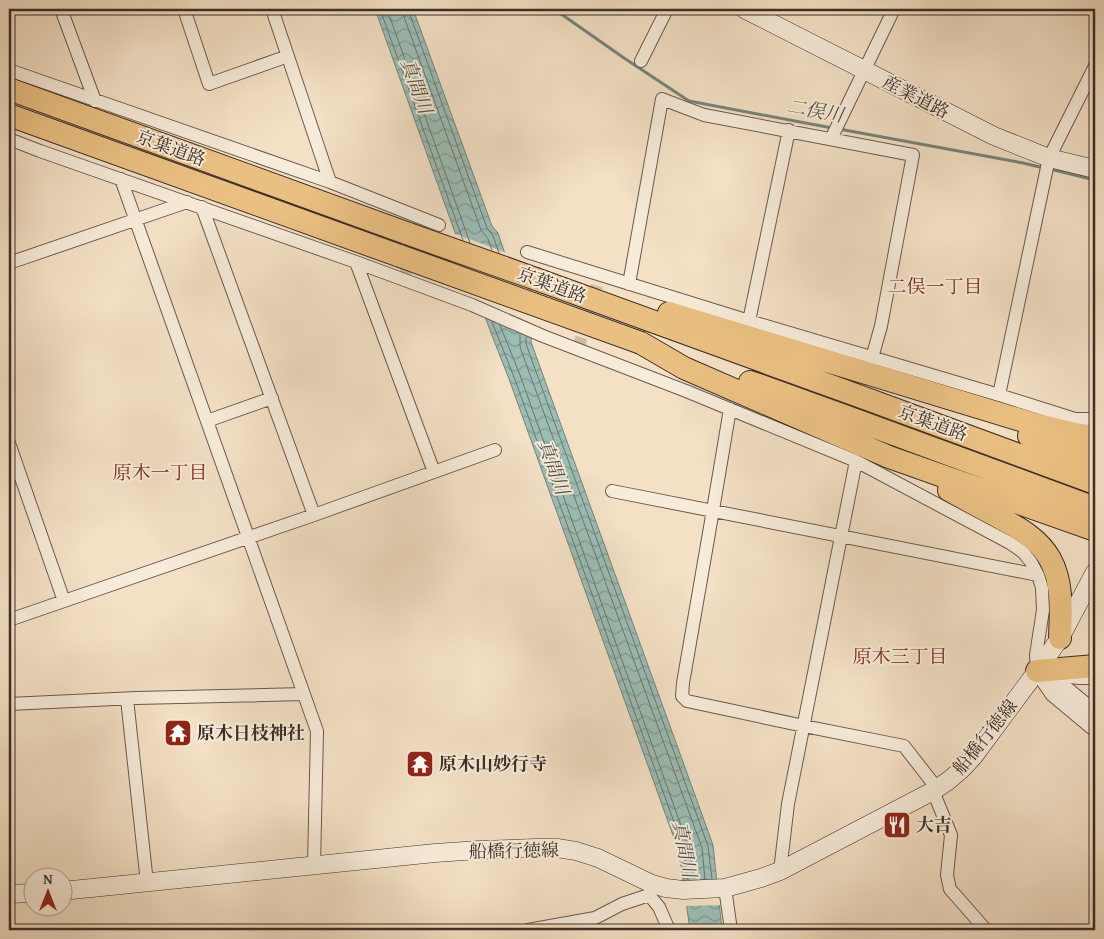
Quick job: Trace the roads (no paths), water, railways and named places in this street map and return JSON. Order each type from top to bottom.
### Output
[{"type":"highway","name":"京葉道路","points":[[9,89],[1095,483]]},
{"type":"highway","name":"京葉道路","points":[[9,115],[844,415],[1095,508]]},
{"type":"highway","points":[[536,280],[598,292],[1034,424],[1095,437]]},
{"type":"highway","points":[[641,343],[684,368],[889,457],[1095,530]]},
{"type":"highway","points":[[805,354],[1095,460]]},
{"type":"highway","points":[[889,457],[1022,530],[1036,541],[1050,558],[1056,572],[1062,608],[1060,638]]},
{"type":"highway","points":[[1038,671],[1095,666]]},
{"type":"main road","name":"産業道路","points":[[744,9],[994,136],[1049,158],[1095,170]]},
{"type":"main road","name":"船橋行徳線","points":[[72,890],[479,850],[557,848],[576,851],[598,858],[650,890],[666,888],[683,890],[724,888],[761,878],[780,871],[933,791],[962,770],[1038,671],[1060,638],[1095,572]]},
{"type":"main road","points":[[9,894],[22,893]]},
{"type":"street","points":[[61,9],[95,101]]},
{"type":"street","points":[[184,9],[209,84],[288,56]]},
{"type":"street","points":[[272,9],[330,182]]},
{"type":"street","points":[[641,61],[667,9]]},
{"type":"street","points":[[831,139],[894,9]]},
{"type":"street","points":[[998,395],[1049,158],[1095,66]]},
{"type":"street","points":[[9,70],[330,182],[439,225]]},
{"type":"street","points":[[629,284],[662,99],[704,115],[914,155],[881,326],[872,358]]},
{"type":"street","points":[[749,321],[789,130]]},
{"type":"street","points":[[9,139],[356,262],[686,391],[856,462],[1010,543],[1023,552],[1038,575],[1042,588],[1044,598],[1043,610],[1036,655],[1038,671],[1053,694],[1095,729]]},
{"type":"street","points":[[121,179],[317,730],[314,865]]},
{"type":"street","points":[[9,262],[187,202]]},
{"type":"street","points":[[202,207],[314,515]]},
{"type":"street","points":[[527,252],[1075,419],[1095,419]]},
{"type":"street","points":[[356,262],[434,472]]},
{"type":"street","points":[[207,421],[272,398]]},
{"type":"street","points":[[730,409],[682,683],[682,696],[687,701],[904,746],[932,782],[933,791],[951,835],[947,875],[950,889],[986,930]]},
{"type":"street","points":[[9,443],[64,601]]},
{"type":"street","points":[[9,620],[249,538],[495,450]]},
{"type":"street","points":[[780,871],[788,804],[856,462]]},
{"type":"street","points":[[612,491],[1038,575]]},
{"type":"street","points":[[1038,671],[1079,678],[1095,678]]},
{"type":"street","points":[[1038,671],[1060,684],[1095,713]]},
{"type":"street","points":[[9,704],[127,698],[304,694]]},
{"type":"street","points":[[127,698],[147,883]]},
{"type":"street","points":[[724,888],[731,930],[733,930]]},
{"type":"street","points":[[528,930],[595,918],[650,890],[669,930]]},
{"type":"water","name":"真間川","points":[[375,9],[413,9],[492,226],[498,233],[532,334],[531,342],[713,845],[722,930],[690,930],[679,852]]},
{"type":"waterway","name":"二俣川","points":[[554,9],[689,101],[832,128]]},
{"type":"waterway","name":"二俣川","points":[[839,129],[1044,168]]},
{"type":"waterway","name":"二俣川","points":[[1050,169],[1095,180]]},
{"type":"tunnel","points":[[403,280],[423,219]]},
{"type":"tunnel","points":[[578,349],[600,275]]},
{"type":"place","name":"原木日枝神社","points":[[178,733]]},
{"type":"place","name":"原木山妙行寺","points":[[420,764]]},
{"type":"place","name":"大吉","points":[[897,825]]},
{"type":"district","name":"二俣一丁目","points":[[935,286]]},
{"type":"district","name":"原木一丁目","points":[[160,472]]},
{"type":"district","name":"原木三丁目","points":[[900,656]]}]
